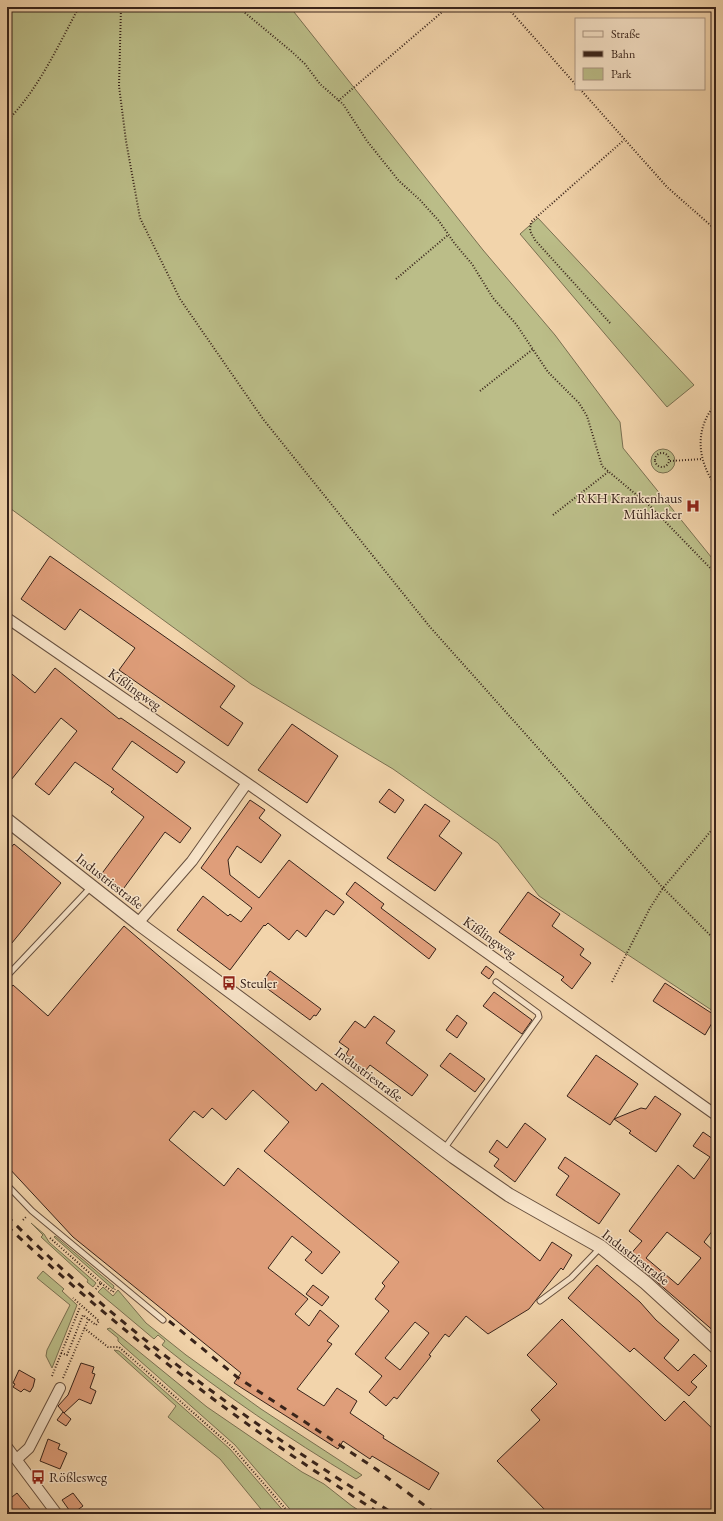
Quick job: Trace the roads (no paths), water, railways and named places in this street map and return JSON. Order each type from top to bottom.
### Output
[{"type":"street","name":"Kißlingweg","points":[[7,618],[247,783],[716,1115]]},
{"type":"street","points":[[138,923],[192,862],[247,783]]},
{"type":"street","name":"Industriestraße","points":[[7,820],[138,923],[444,1149],[510,1195],[601,1247],[646,1283],[716,1347]]},
{"type":"street","points":[[17,1458],[29,1448],[60,1388]]},
{"type":"street","points":[[7,1447],[17,1458],[57,1514]]},
{"type":"lane","points":[[7,976],[91,887]]},
{"type":"lane","points":[[444,1149],[539,1017],[538,1013],[496,982]]},
{"type":"lane","points":[[7,1185],[32,1211],[163,1320]]},
{"type":"lane","points":[[540,1301],[570,1278],[601,1247]]},
{"type":"railway","points":[[7,1216],[51,1259],[97,1299],[144,1339],[192,1376],[241,1413],[394,1514]]},
{"type":"railway","points":[[7,1226],[95,1305],[187,1379],[282,1448],[381,1514]]},
{"type":"railway","points":[[169,1321],[237,1377],[376,1469],[436,1514]]},
{"type":"place","name":"RKH Krankenhaus Mühlacker","points":[[693,506]]},
{"type":"place","name":"Steuler","points":[[229,983]]},
{"type":"place","name":"Rößlesweg","points":[[38,1477]]}]
